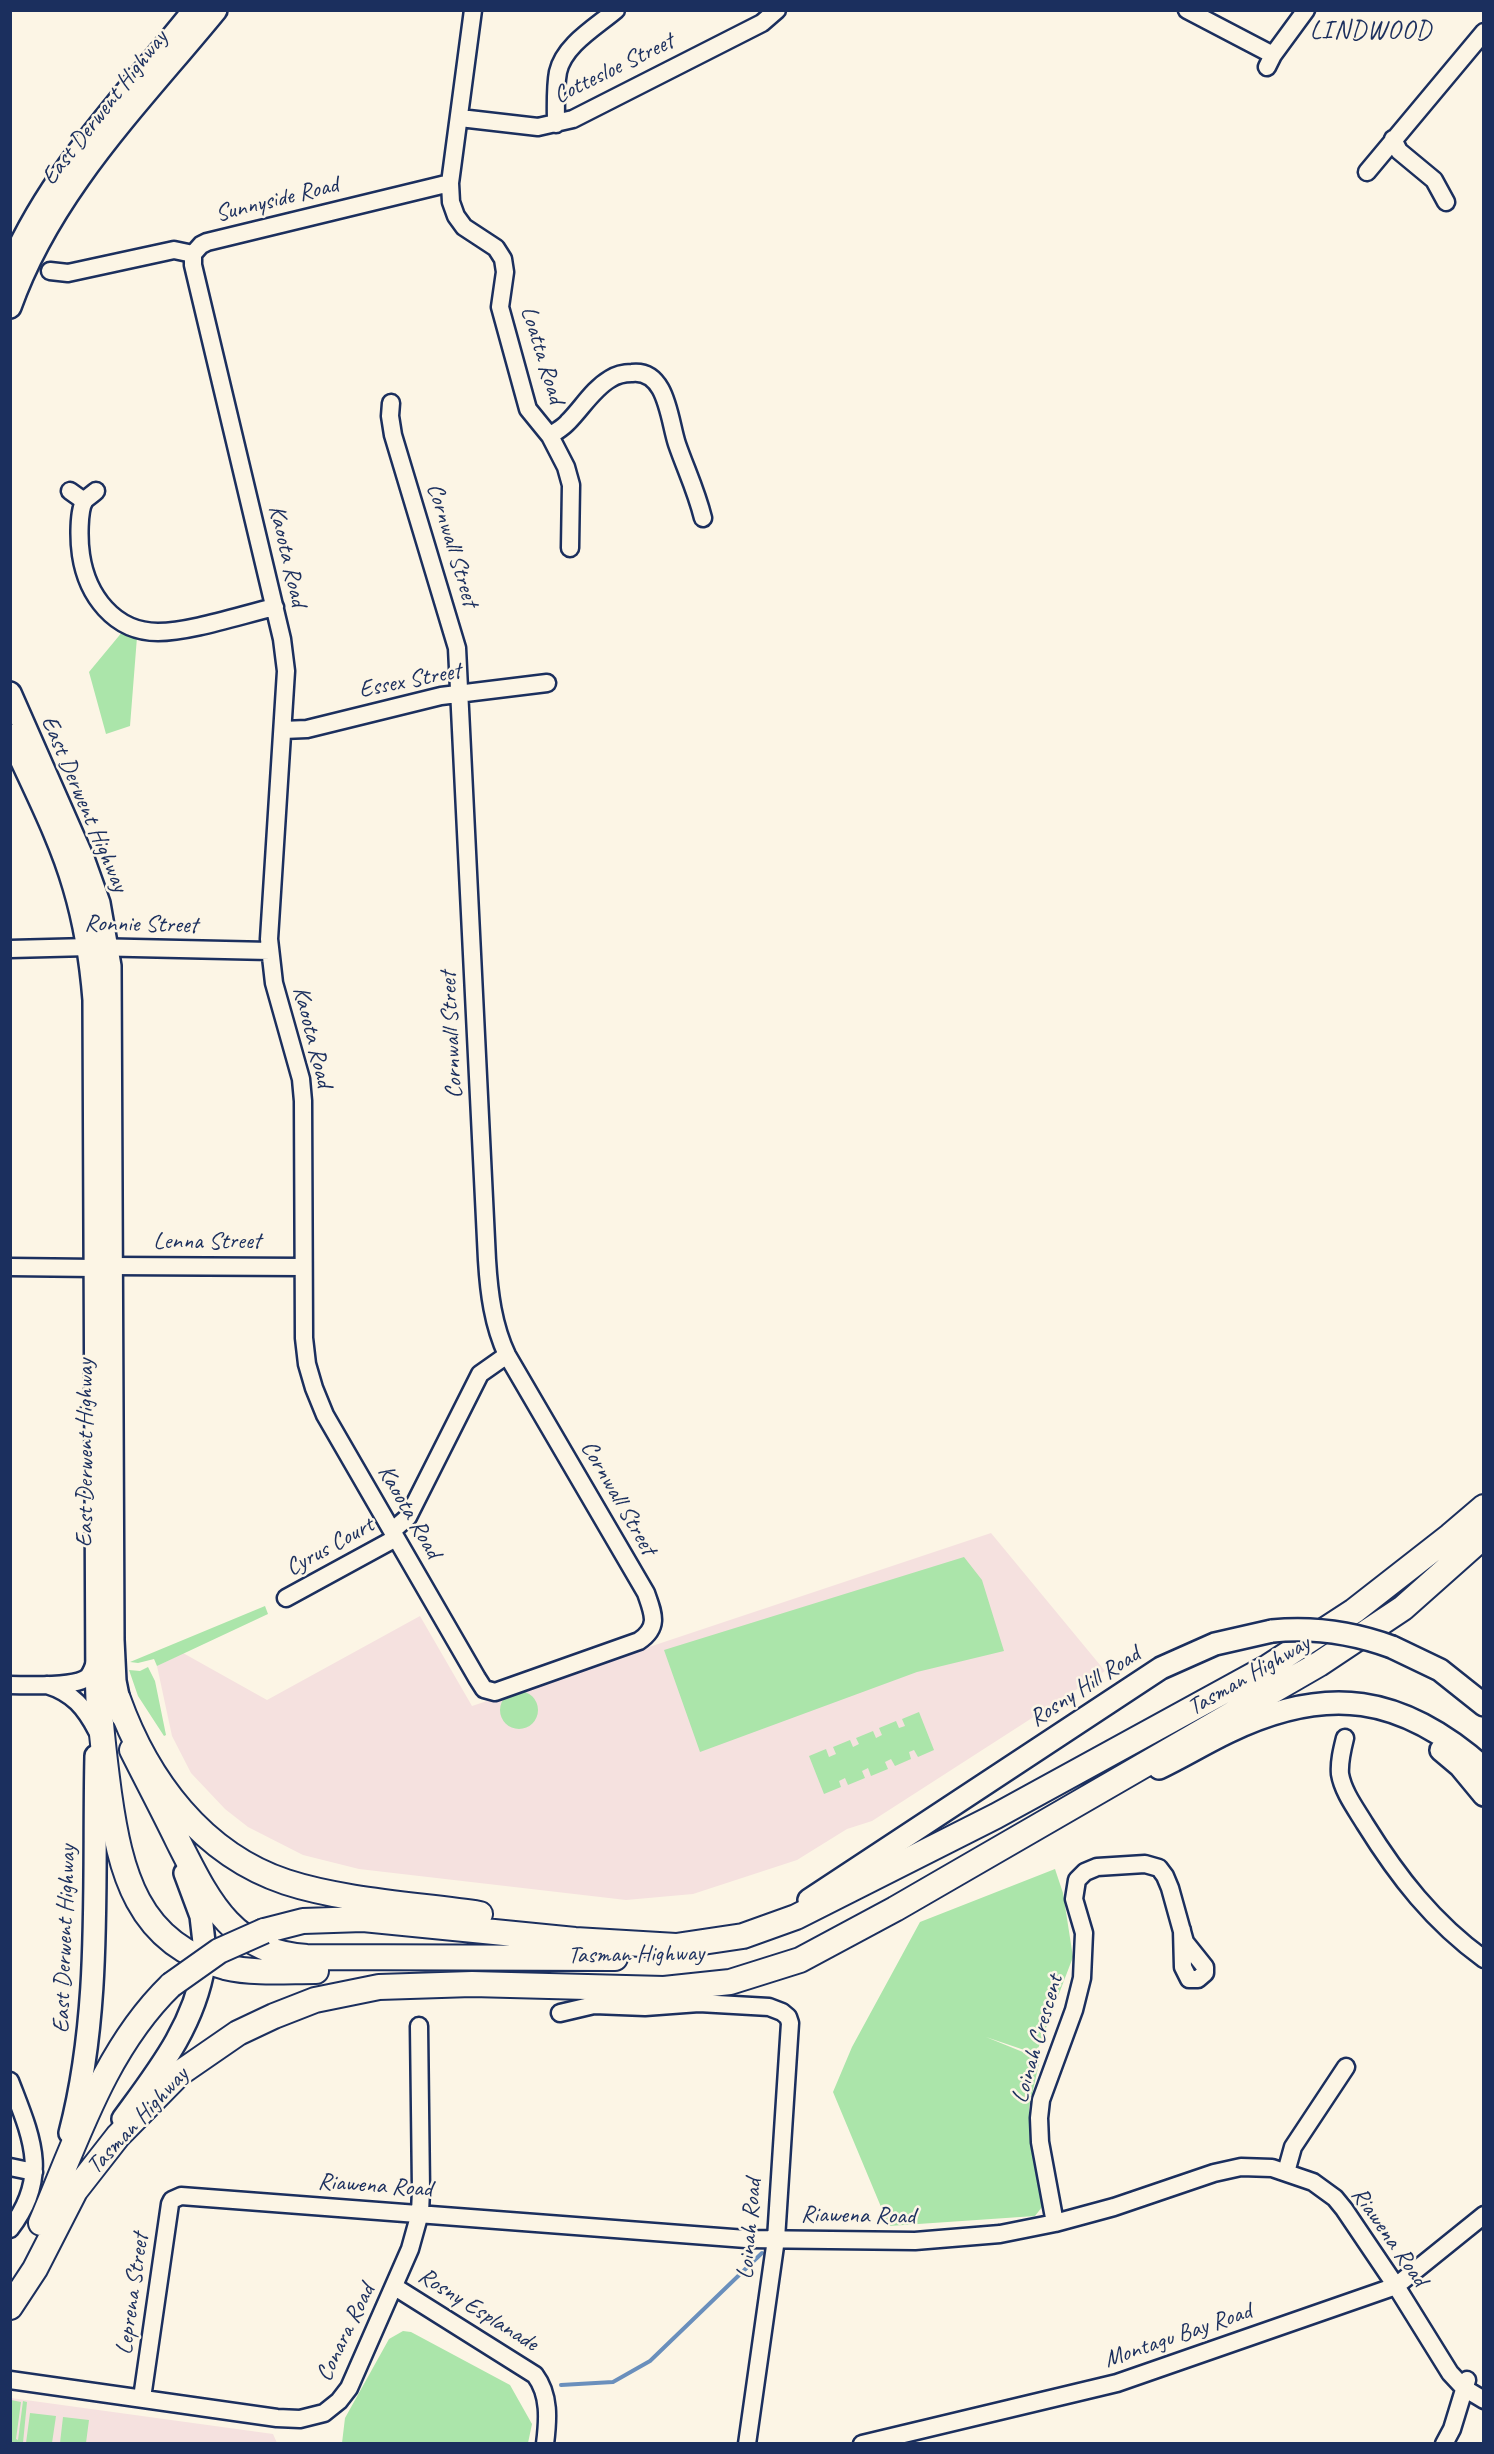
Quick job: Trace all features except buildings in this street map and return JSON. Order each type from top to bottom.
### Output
[{"type":"highway","name":"Tasman Highway","points":[[10,2301],[57,2183],[111,2063],[139,2020],[171,1985],[219,1951],[264,1931],[303,1921],[363,1919],[642,1945],[676,1946],[732,1939],[796,1917],[996,1816],[1268,1667],[1366,1602],[1484,1507]]},
{"type":"highway","name":"Tasman Highway","points":[[10,2307],[35,2269],[58,2221],[82,2180],[134,2118],[180,2073],[238,2033],[297,2007],[356,1990],[399,1984],[664,1989],[730,1982],[776,1969],[838,1941],[1351,1644],[1403,1608],[1484,1536]]},
{"type":"highway","points":[[98,1683],[107,1778],[122,1862],[140,1906],[156,1927],[178,1946],[222,1966],[238,1970],[436,1971],[562,1981],[575,1987]]},
{"type":"highway","points":[[118,1700],[147,1763],[181,1810],[207,1837],[225,1851],[271,1876],[306,1887],[360,1897],[619,1933],[732,1939]]},
{"type":"highway","name":"Tasman Highway","points":[[132,1750],[210,1901],[227,1923],[243,1937],[278,1953],[294,1956],[646,1958],[707,1955],[740,1949],[773,1939],[823,1916],[888,1881],[996,1816]]},
{"type":"highway","name":"Tasman Highway","points":[[10,2307],[109,2162],[159,2106],[197,2073],[246,2041],[287,2023],[369,1999],[422,1992],[565,1992],[575,1987]]},
{"type":"main road","name":"East Derwent Highway","points":[[10,267],[34,220],[78,152],[194,10]]},
{"type":"main road","name":"East Derwent Highway","points":[[10,307],[39,243],[75,182],[216,10]]},
{"type":"main road","name":"East Derwent Highway","points":[[10,693],[76,841],[99,903],[98,948]]},
{"type":"main road","name":"East Derwent Highway","points":[[10,735],[66,862],[82,914],[98,948],[112,991],[103,1267],[91,2008],[81,2088],[57,2183]]},
{"type":"main road","name":"East Derwent Highway","points":[[82,2180],[181,2035],[197,2000],[204,1958],[201,1916],[190,1884],[153,1805],[132,1750],[118,1700],[113,1640],[103,1267]]},
{"type":"main road","name":"Rosny Hill Road","points":[[732,1939],[812,1898],[1161,1668],[1215,1644],[1272,1631],[1340,1633],[1392,1647],[1448,1676],[1484,1705]]},
{"type":"main road","points":[[1277,1713],[1303,1706],[1338,1703],[1393,1711],[1413,1718],[1439,1732],[1484,1768]]},
{"type":"main road","points":[[1277,1713],[1311,1708],[1339,1709],[1387,1719],[1414,1732],[1447,1755],[1484,1794]]},
{"type":"main road","name":"Tasman Highway","points":[[1069,1809],[1087,1804],[1227,1732],[1277,1713]]},
{"type":"street","name":"Loatta Road","points":[[473,10],[450,183],[451,202],[464,227],[496,248],[503,259],[505,272],[500,307],[528,409],[550,436],[567,467],[572,485],[570,548]]},
{"type":"street","points":[[556,124],[558,71],[565,57],[576,44],[616,10]]},
{"type":"street","name":"Cottesloe Street","points":[[460,118],[538,127],[573,120],[762,23],[777,10]]},
{"type":"street","points":[[1187,10],[1270,61],[1306,10]]},
{"type":"street","points":[[1367,172],[1484,32]]},
{"type":"street","points":[[1393,139],[1399,151],[1434,180],[1446,202]]},
{"type":"street","name":"Sunnyside Road","points":[[193,254],[207,242],[450,183]]},
{"type":"street","points":[[50,271],[68,273],[174,250],[193,254]]},
{"type":"street","name":"Kaoota Road","points":[[193,254],[196,276],[275,607],[286,671],[270,951],[274,983],[301,1079],[304,1338],[307,1364],[314,1388],[325,1415],[470,1666],[487,1691],[499,1691],[599,1656],[639,1641],[650,1632]]},
{"type":"street","points":[[550,436],[566,424],[611,377],[636,372],[649,377],[659,385],[665,400],[677,444],[696,490],[703,518]]},
{"type":"street","name":"Cornwall Street","points":[[391,403],[390,416],[393,435],[454,634],[489,1290],[498,1336],[646,1593],[652,1610],[653,1623],[650,1632]]},
{"type":"street","points":[[70,490],[90,496],[80,543],[87,580],[103,608],[122,623],[145,631],[170,632],[275,607]]},
{"type":"street","name":"Essex Street","points":[[283,730],[307,729],[417,700],[547,683]]},
{"type":"street","name":"Ronnie Street","points":[[10,949],[270,951]]},
{"type":"street","name":"Lenna Street","points":[[10,1267],[303,1267]]},
{"type":"street","name":"Cyrus Court","points":[[286,1598],[394,1534],[408,1517],[480,1374],[507,1355]]},
{"type":"street","points":[[10,1685],[46,1685],[86,1678],[93,1670],[97,1654]]},
{"type":"street","points":[[46,1685],[74,1698],[86,1711],[97,1731]]},
{"type":"street","points":[[1345,1738],[1340,1762],[1342,1781],[1380,1848],[1429,1913],[1456,1938],[1484,1959]]},
{"type":"street","name":"Loinah Crescent","points":[[1055,2223],[1040,2142],[1039,2118],[1041,2100],[1074,2010],[1082,1978],[1084,1933],[1074,1899],[1074,1886],[1085,1872],[1097,1867],[1155,1866],[1166,1876],[1182,1930]]},
{"type":"street","name":"Loinah Road","points":[[560,2013],[594,2006],[645,2007],[699,2003],[776,2008],[788,2018],[790,2024],[776,2239],[747,2444]]},
{"type":"street","name":"Conara Road","points":[[10,2380],[277,2418],[300,2419],[324,2413],[339,2401],[349,2388],[395,2287],[410,2249],[420,2213],[419,2026]]},
{"type":"street","points":[[1286,2172],[1293,2146],[1347,2067]]},
{"type":"street","points":[[10,2081],[32,2138],[34,2172],[27,2201],[10,2229]]},
{"type":"street","points":[[10,2167],[34,2172]]},
{"type":"street","name":"Riawena Road","points":[[174,2199],[191,2196],[746,2239],[915,2241],[1000,2234],[1055,2223],[1114,2207],[1228,2169],[1258,2167],[1286,2172],[1313,2182],[1335,2198],[1350,2216],[1441,2357],[1475,2389]]},
{"type":"street","name":"Leprena Street","points":[[142,2398],[169,2210],[174,2199]]},
{"type":"street","name":"Montagu Bay Road","points":[[862,2444],[1117,2383],[1396,2286],[1484,2215]]},
{"type":"street","name":"Rosny Esplanade","points":[[395,2287],[535,2375],[541,2383],[546,2399],[545,2444]]},
{"type":"street","points":[[1444,2444],[1475,2389]]},
{"type":"shaded area","points":[[991,1533],[1105,1671],[872,1821],[847,1829],[797,1860],[693,1894],[626,1900],[359,1869],[303,1855],[248,1827],[225,1809],[191,1773],[172,1736],[157,1666],[183,1653],[267,1700],[420,1616],[472,1706]]},
{"type":"shaded area","points":[[11,2398],[273,2434],[277,2443],[11,2444]]},
{"type":"green space","points":[[123,631],[137,637],[130,726],[106,734],[89,672]]},
{"type":"green space","points":[[964,1557],[982,1580],[1004,1651],[917,1672],[700,1752],[664,1650]]},
{"type":"green space","points":[[265,1606],[268,1614],[157,1666],[154,1659],[138,1663],[130,1662]]},
{"type":"green space","points":[[148,1667],[155,1681],[166,1735],[164,1736],[138,1696],[129,1670],[140,1671]]},
{"type":"green space","points":[[519,1691],[526,1692],[532,1697],[537,1703],[537,1717],[532,1723],[526,1728],[519,1729],[512,1728],[506,1723],[501,1717],[500,1710],[501,1703],[506,1697],[512,1692]]},
{"type":"green space","points":[[919,1712],[934,1750],[918,1757],[914,1750],[909,1752],[911,1759],[895,1766],[891,1759],[885,1762],[888,1769],[871,1776],[868,1768],[862,1771],[865,1778],[848,1785],[845,1778],[839,1781],[841,1787],[824,1794],[809,1756],[826,1749],[829,1757],[836,1754],[833,1747],[850,1740],[853,1747],[859,1744],[856,1738],[873,1731],[876,1738],[882,1735],[879,1728],[896,1721],[899,1728],[905,1726],[902,1719]]},
{"type":"green space","points":[[1055,1869],[1063,1893],[1073,1957],[1036,2054],[986,2037],[1040,2059],[1029,2108],[1029,2125],[1042,2207],[1035,2216],[889,2226],[833,2092],[852,2047],[920,1922]]},
{"type":"green space","points":[[403,2331],[411,2332],[510,2385],[532,2424],[528,2443],[342,2443],[345,2418],[389,2339]]},
{"type":"green space","points":[[11,2400],[21,2402],[16,2439],[18,2440],[23,2401],[27,2402],[23,2443],[11,2443]]},
{"type":"green space","points":[[30,2413],[56,2416],[52,2443],[26,2443]]},
{"type":"green space","points":[[63,2417],[89,2420],[86,2443],[60,2443]]},
{"type":"waterway","points":[[561,2385],[613,2382],[650,2361],[762,2253]]},
{"type":"district","name":"LINDWOOD","points":[[1371,31]]}]
